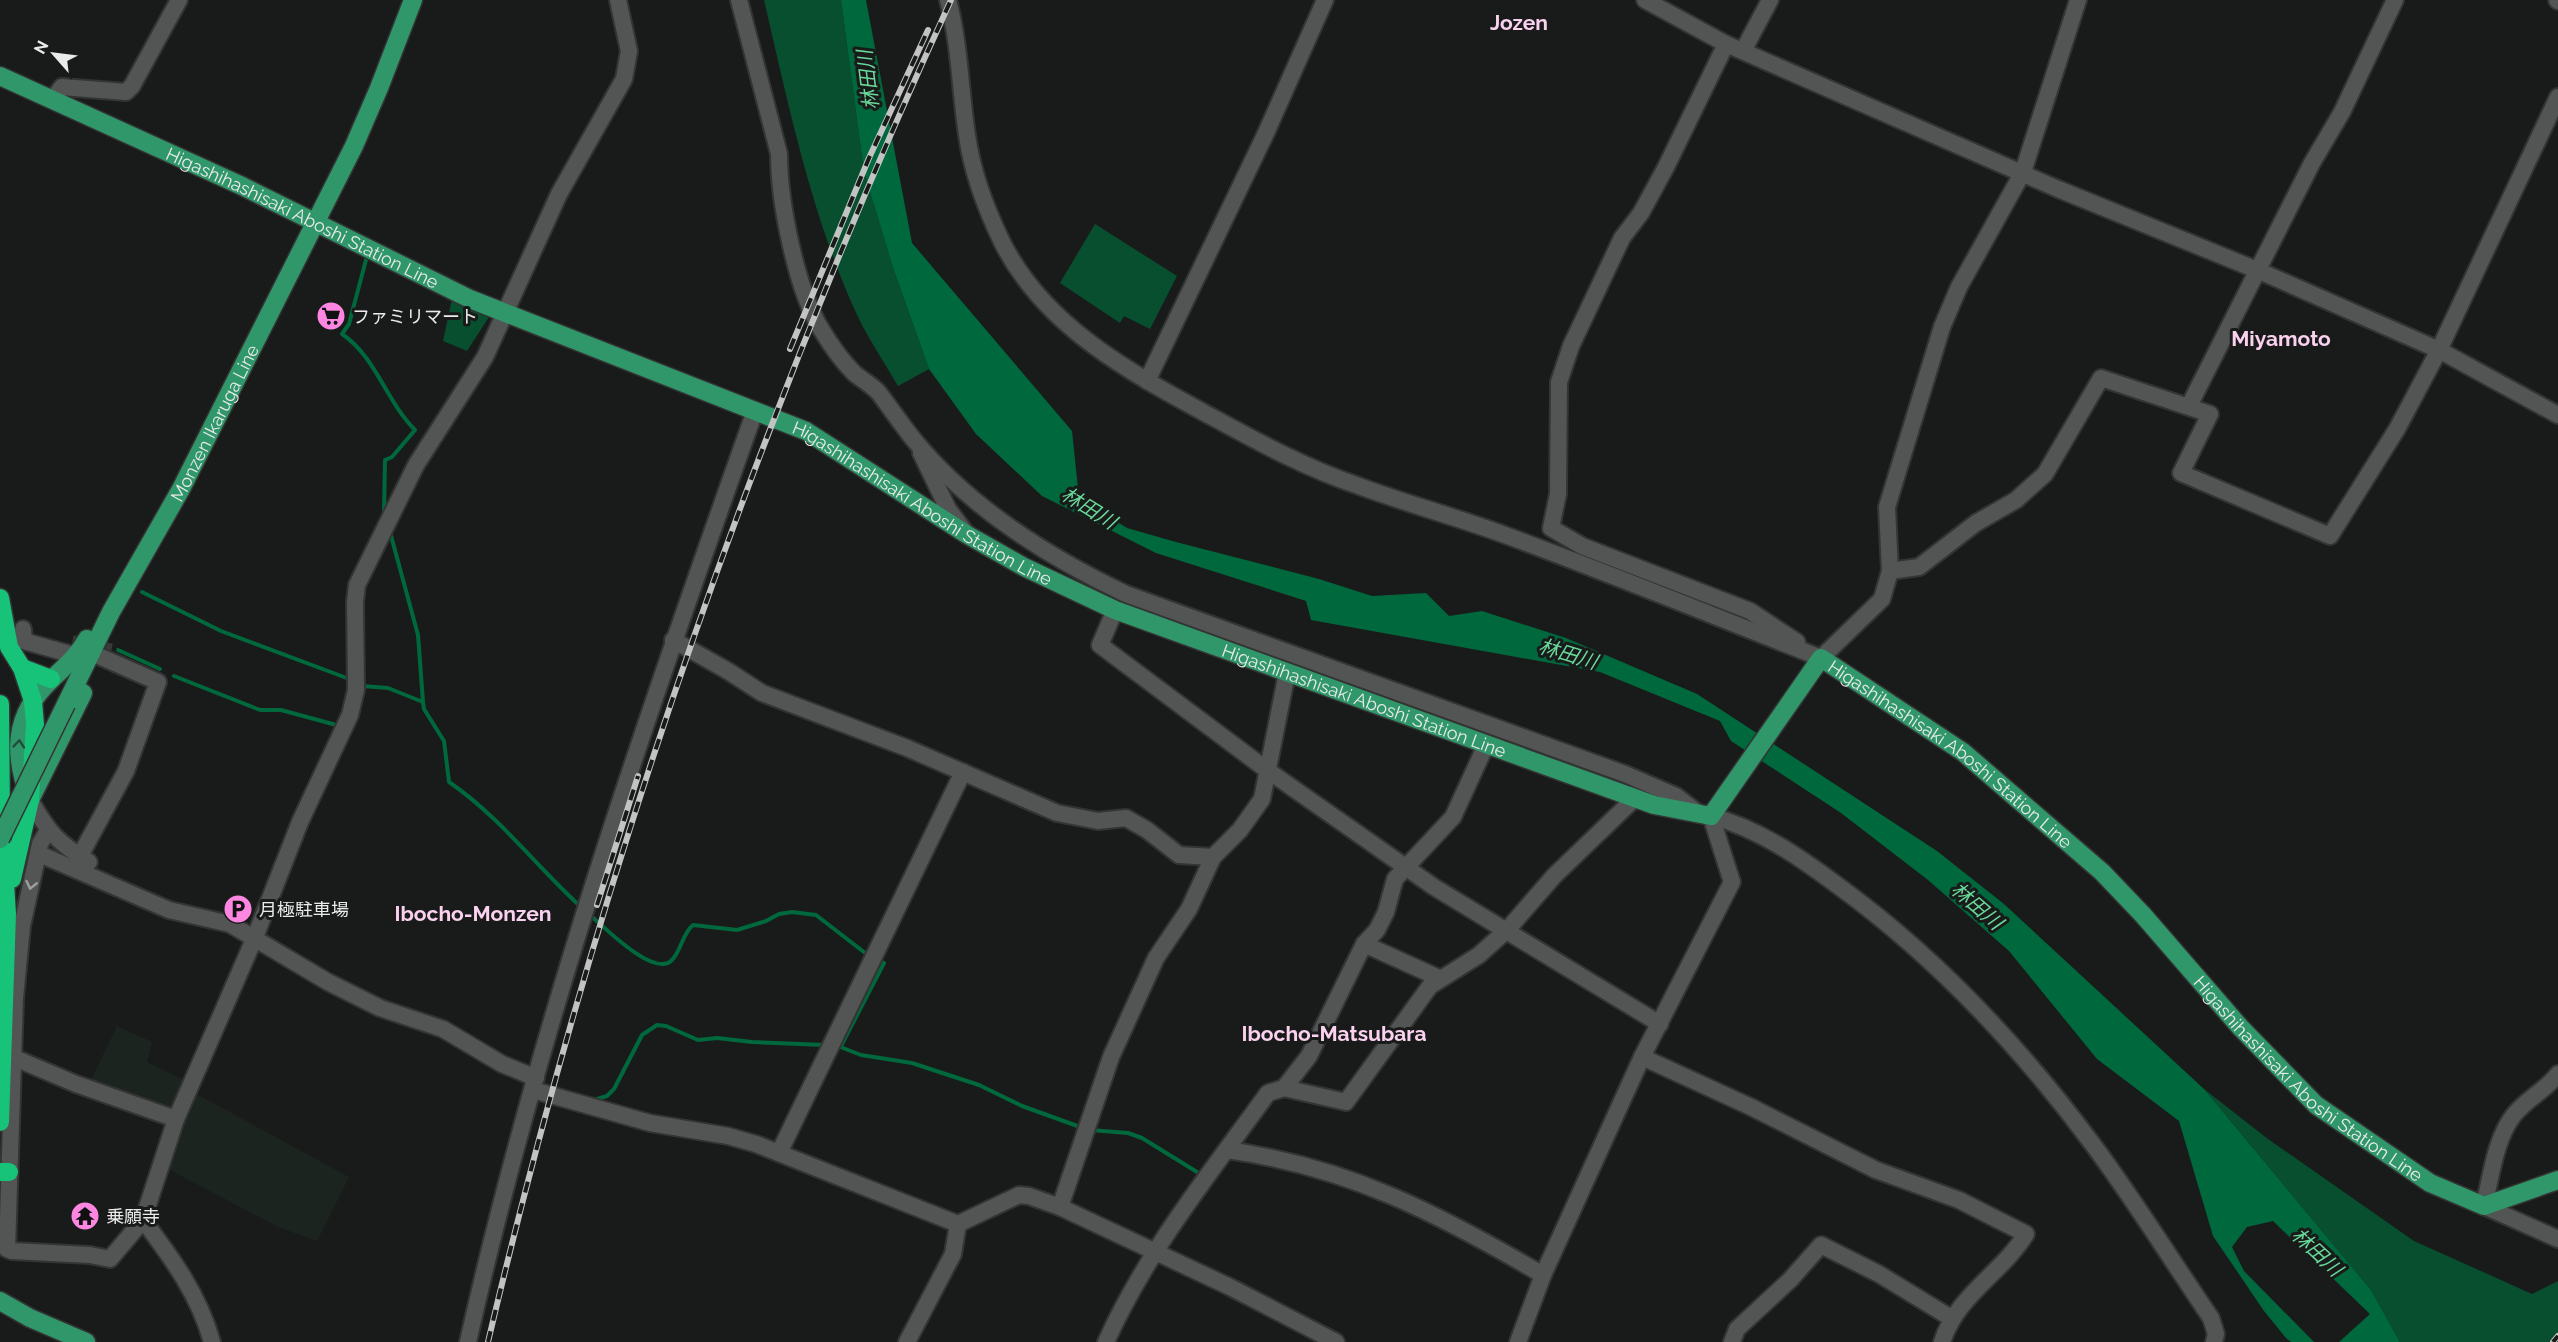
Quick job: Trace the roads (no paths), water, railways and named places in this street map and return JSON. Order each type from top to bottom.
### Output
[{"type":"highway","points":[[0,598],[9,647],[22,668],[33,701],[35,725],[30,800],[20,838],[7,914]]},
{"type":"highway","points":[[22,668],[51,679]]},
{"type":"highway","points":[[0,704],[0,834],[7,914],[11,1058],[0,1122]]},
{"type":"main road","name":"Monzen Ikaruga Line","points":[[0,834],[111,612],[162,526],[316,222],[379,88],[413,0]]},
{"type":"main road","name":"Higashihashisaki Aboshi Station Line","points":[[0,76],[316,222],[505,315],[806,431],[966,534],[1024,567],[1115,610],[1654,805],[1705,814],[1821,658],[1964,752],[2102,872],[2143,915],[2240,1027],[2316,1106],[2430,1183],[2484,1206]]},
{"type":"main road","points":[[33,701],[74,650],[134,549],[181,489]]},
{"type":"main road","points":[[30,800],[107,655],[162,526]]},
{"type":"main road","points":[[2484,1206],[2558,1180]]},
{"type":"main road","points":[[0,1301],[30,1318],[86,1342]]},
{"type":"street","points":[[53,99],[62,87],[126,92],[132,87],[179,0]]},
{"type":"street","points":[[176,1119],[11,1058],[5,1172],[7,1249],[90,1255],[110,1259],[143,1220],[176,1119],[255,937],[300,822],[350,715],[356,690],[355,602],[357,585],[416,465],[465,390],[505,315],[559,194],[624,79],[629,51],[618,0]]},
{"type":"street","points":[[739,0],[779,154],[779,180],[801,283],[820,328],[854,373],[876,390],[915,442],[968,494],[1035,544],[1079,572],[1126,594],[1625,774],[1676,796],[1705,814],[1733,822],[1788,849],[1870,909],[1917,950],[1992,1024],[2056,1096],[2095,1147],[2211,1318],[2216,1334],[2214,1342]]},
{"type":"street","points":[[1147,381],[1266,133],[1325,0]]},
{"type":"street","points":[[1645,0],[1725,44],[2172,237],[2257,270],[2439,350],[2558,415]]},
{"type":"street","points":[[1743,51],[1770,0]]},
{"type":"street","points":[[1821,658],[1882,599],[1890,571],[1887,507],[1942,327],[1959,287],[2023,172],[2078,0]]},
{"type":"street","points":[[2189,406],[2257,270],[2342,112],[2396,0]]},
{"type":"street","points":[[953,4],[961,62],[967,136],[980,190],[1003,243],[1022,276],[1053,312],[1092,346],[1147,381],[1262,444],[1357,486],[1506,536],[1821,658]]},
{"type":"street","points":[[1725,44],[1666,167],[1641,213],[1622,238],[1571,346],[1559,382],[1558,494],[1551,528],[1582,546],[1750,611],[1821,658]]},
{"type":"street","points":[[1890,571],[1919,567],[1976,524],[2016,500],[2045,474],[2101,378],[2210,414],[2181,473],[2331,536],[2397,429],[2439,350],[2558,98]]},
{"type":"street","points":[[468,1342],[502,1198],[582,920],[673,640],[755,411]]},
{"type":"street","points":[[915,442],[948,509],[966,534]]},
{"type":"street","points":[[1115,610],[1100,645],[1267,770],[1405,866],[1466,907],[1508,929],[1660,1024]]},
{"type":"street","points":[[19,628],[24,640],[74,650]]},
{"type":"street","points":[[673,640],[762,693],[963,772],[1057,813],[1098,821],[1126,818],[1147,830],[1179,855],[1213,857]]},
{"type":"street","points":[[80,856],[126,771],[158,682],[107,655]]},
{"type":"street","points":[[1060,1207],[1111,1057],[1156,958],[1189,909],[1213,857],[1240,830],[1262,799],[1287,673]]},
{"type":"street","points":[[1284,1088],[1309,1056],[1364,944],[1377,930],[1386,912],[1395,879],[1453,817],[1486,745]]},
{"type":"street","points":[[779,1153],[963,772]]},
{"type":"street","points":[[1106,1342],[1120,1310],[1154,1252],[1268,1093],[1284,1088],[1346,1102],[1430,987],[1439,978],[1479,955],[1508,929],[1554,876],[1635,798]]},
{"type":"street","points":[[30,800],[48,830],[69,852],[104,871],[122,888]]},
{"type":"street","points":[[1518,1342],[1543,1275],[1642,1057],[1732,882],[1705,814]]},
{"type":"street","points":[[20,838],[48,830]]},
{"type":"street","points":[[9,1000],[40,844],[48,830]]},
{"type":"street","points":[[44,856],[169,910],[230,924],[328,982],[380,1008],[443,1029],[535,1084],[650,1123],[728,1136],[779,1153],[958,1224],[1019,1195],[1029,1196],[1060,1207],[1336,1342]]},
{"type":"street","points":[[1364,944],[1439,978]]},
{"type":"street","points":[[1642,1057],[1876,1170],[1959,1200],[2026,1234],[2015,1252],[1967,1297],[1951,1318],[1942,1342]]},
{"type":"street","points":[[2558,1074],[2532,1095],[2512,1117],[2500,1141],[2484,1206],[2558,1239]]},
{"type":"street","points":[[1227,1149],[1303,1163],[1362,1183],[1425,1209],[1543,1275]]},
{"type":"street","points":[[143,1220],[189,1286],[205,1318],[212,1342]]},
{"type":"street","points":[[907,1342],[953,1254],[958,1224]]},
{"type":"street","points":[[1732,1342],[1737,1329],[1790,1280],[1821,1245],[1879,1274],[1951,1318]]},
{"type":"water","name":"林田川","points":[[841,0],[866,0],[912,243],[1072,431],[1079,498],[1127,528],[1319,579],[1372,596],[1426,593],[1449,616],[1482,611],[1566,638],[1697,694],[1937,851],[2004,904],[2204,1089],[2371,1290],[2400,1342],[2339,1342],[2370,1314],[2273,1221],[2247,1227],[2232,1247],[2244,1271],[2314,1342],[2291,1342],[2286,1338],[2264,1311],[2213,1236],[2179,1121],[2097,1059],[2009,951],[1928,880],[1841,813],[1731,741],[1720,721],[1600,672],[1311,620],[1306,601],[1156,553],[1042,496],[976,434],[929,369],[893,268],[864,172]]},
{"type":"waterway","points":[[367,256],[349,324],[342,334],[364,355],[396,406],[415,430],[392,457],[385,460],[384,514]]},
{"type":"waterway","points":[[390,532],[418,635],[423,702]]},
{"type":"waterway","points":[[142,592],[221,631],[352,680]]},
{"type":"waterway","points":[[118,650],[160,669]]},
{"type":"waterway","points":[[174,676],[260,710],[281,710],[340,726]]},
{"type":"waterway","points":[[362,686],[388,688],[423,702],[424,709],[444,741],[449,782],[501,826],[581,907]]},
{"type":"waterway","points":[[589,914],[629,948],[653,962],[663,964],[671,961],[686,933],[693,925],[737,930],[766,921],[779,914],[792,912],[816,915],[869,956]]},
{"type":"waterway","points":[[841,1046],[884,963],[876,959]]},
{"type":"waterway","points":[[594,1100],[607,1096],[614,1089],[642,1035],[657,1025],[666,1026],[698,1040],[717,1038],[825,1045]]},
{"type":"waterway","points":[[835,1045],[861,1055],[912,1063],[979,1085],[1022,1106],[1083,1128]]},
{"type":"waterway","points":[[1090,1130],[1128,1133],[1142,1138],[1197,1172]]},
{"type":"tunnel","points":[[72,643],[113,652]]},
{"type":"railway","points":[[488,1342],[531,1169],[578,998],[630,828],[686,659],[746,492],[810,327],[879,162],[951,0]]},
{"type":"railway","points":[[790,349],[869,158],[928,30]]},
{"type":"railway","points":[[597,905],[638,776]]},
{"type":"railway","points":[[2553,1342],[2558,1336]]},
{"type":"place","name":"ファミリマート","points":[[331,316]]},
{"type":"place","name":"月極駐車場","points":[[238,909]]},
{"type":"place","name":"乗願寺","points":[[85,1216]]},
{"type":"district","name":"Jozen","points":[[1519,22]]},
{"type":"district","name":"Miyamoto","points":[[2281,338]]},
{"type":"district","name":"Ibocho-Monzen","points":[[473,913]]},
{"type":"district","name":"Ibocho-Matsubara","points":[[1334,1033]]}]
